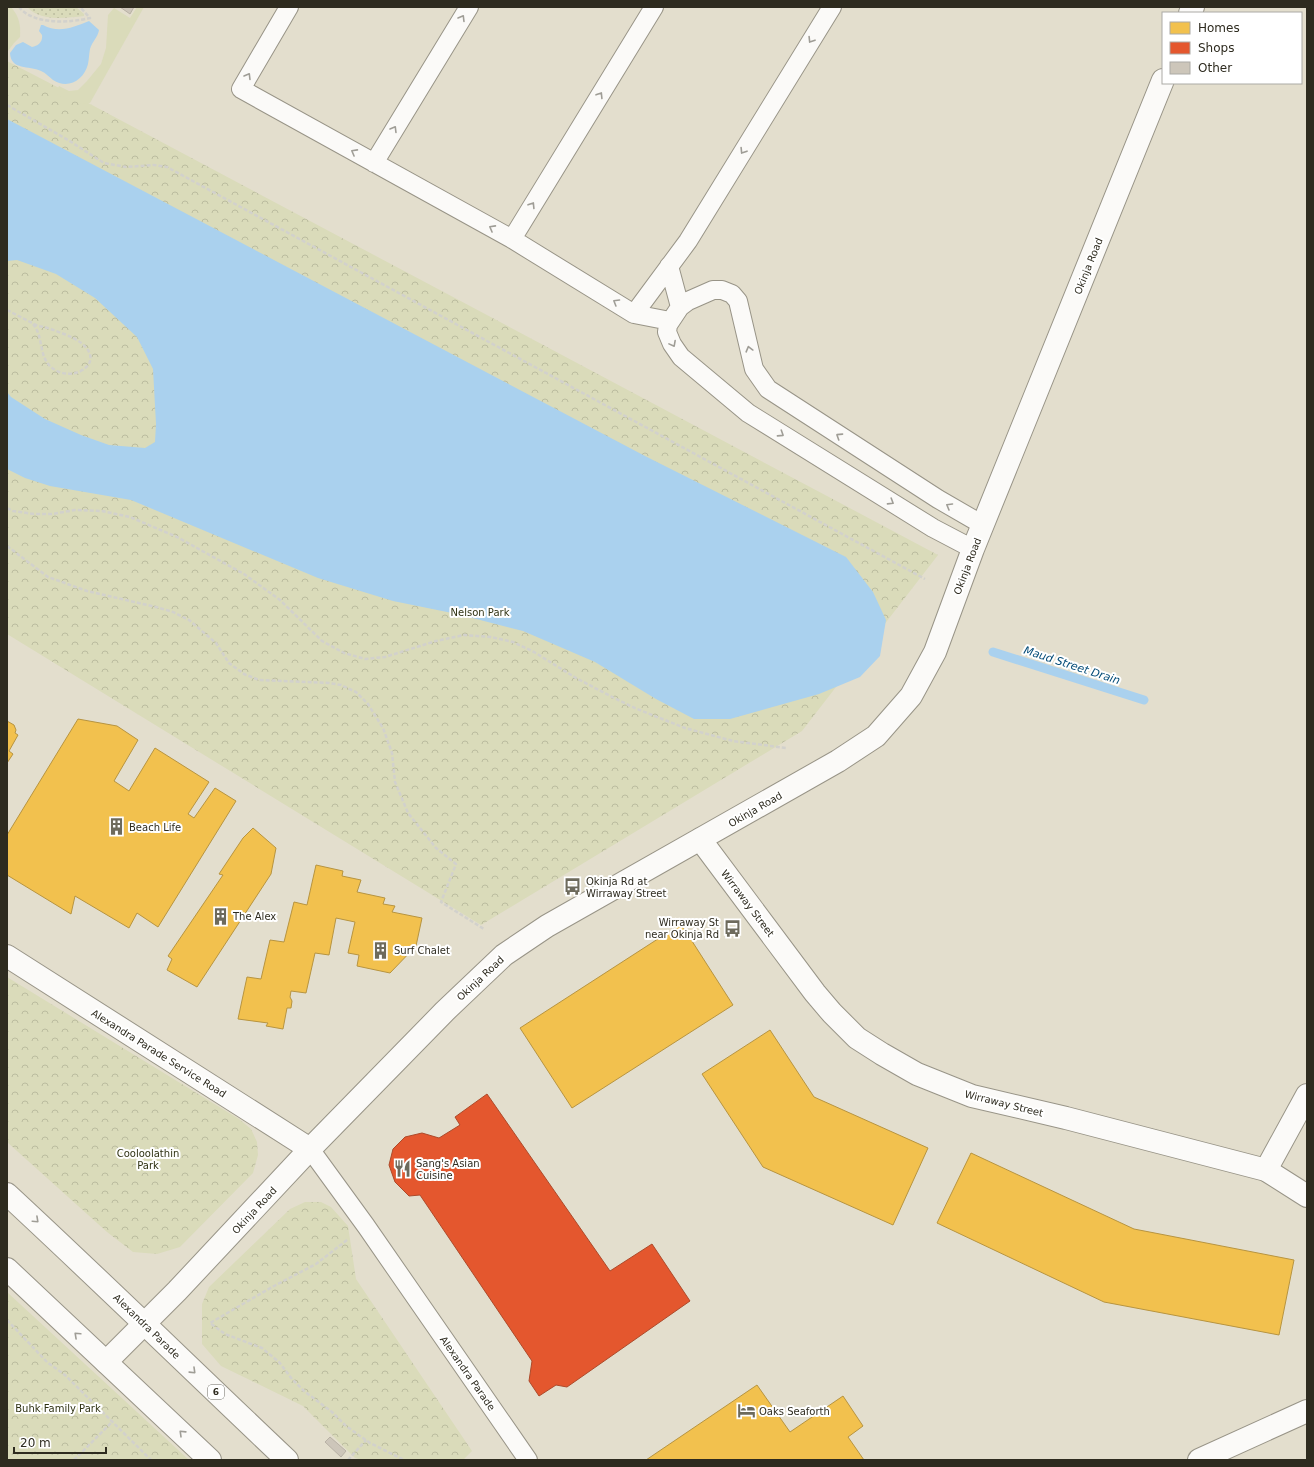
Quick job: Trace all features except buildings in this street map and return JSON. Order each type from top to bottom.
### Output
[{"type":"street","name":"Okinja Road","points":[[106,1362],[146,1323],[310,1149],[445,1011],[504,955],[547,926],[838,761],[876,736],[911,696],[935,652],[973,549],[1162,82]]},
{"type":"street","name":"Wirraway Street","points":[[700,840],[832,1014],[857,1038],[882,1054],[917,1074],[972,1096],[1066,1118],[1266,1170],[1307,1196]]},
{"type":"street","name":"Alexandra Parade Service Road","points":[[7,956],[310,1149]]},
{"type":"street","points":[[1266,1170],[1307,1095]]},
{"type":"street","name":"Alexandra Parade","points":[[7,1194],[146,1323],[177,1355],[287,1460]]},
{"type":"street","points":[[7,1269],[210,1460]]},
{"type":"street","points":[[1199,1460],[1307,1411]]},
{"type":"lane","points":[[289,7],[241,89],[512,239],[634,314],[675,314]]},
{"type":"lane","points":[[374,163],[469,7]]},
{"type":"lane","points":[[512,239],[654,7]]},
{"type":"lane","points":[[634,314],[688,241],[832,7]]},
{"type":"lane","points":[[669,266],[675,314]]},
{"type":"lane","points":[[973,549],[932,528],[748,413],[681,357],[672,344],[667,332],[668,325],[675,314],[688,301],[713,290],[722,290],[732,294],[738,301],[754,369],[768,389],[932,495],[983,525]]},
{"type":"lane","name":"Alexandra Parade","points":[[310,1149],[366,1226],[528,1460]]},
{"type":"path","points":[[19,7],[32,17],[46,20],[75,22],[90,18],[80,7]]},
{"type":"path","points":[[7,105],[68,140],[104,163],[126,167],[154,165],[167,167],[925,580]]},
{"type":"path","points":[[7,310],[32,323],[66,334],[83,343],[91,356],[87,368],[74,373],[62,372],[52,368],[46,361],[36,328],[32,323]]},
{"type":"path","points":[[7,508],[13,511],[34,514],[52,514],[76,510],[102,511],[130,517],[177,537],[244,574],[280,600],[322,641],[344,653],[365,658],[385,657],[436,641],[464,635],[491,637],[514,642],[614,698],[686,728],[733,741],[786,748]]},
{"type":"path","points":[[7,546],[48,577],[87,591],[173,612],[189,620],[216,643],[229,662],[244,674],[259,680],[329,683],[341,685],[356,692],[368,704],[383,728],[392,753],[395,782],[408,813],[436,848],[456,864],[441,902],[484,929]]},
{"type":"path","points":[[350,1237],[316,1264],[274,1286],[210,1323],[225,1334],[262,1348],[279,1362],[292,1379],[304,1391],[319,1401],[346,1426],[366,1440],[404,1460]]},
{"type":"path","points":[[7,1320],[47,1362],[65,1375],[151,1460]]},
{"type":"path","points":[[74,1460],[112,1422]]},
{"type":"path","points":[[348,1460],[366,1440]]},
{"type":"green space","points":[[7,7],[11,7],[16,14],[20,29],[20,37],[8,51],[7,50]]},
{"type":"green space","points":[[27,7],[76,7],[84,14],[84,16],[62,18],[46,17],[33,12]]},
{"type":"green space","points":[[137,7],[144,7],[90,103],[83,104],[55,94],[59,86],[69,91],[78,90],[101,64],[106,48],[108,15],[114,8],[130,18]]},
{"type":"green space","name":"Nelson Park","points":[[7,61],[938,555],[802,731],[481,925],[7,634]]},
{"type":"green space","name":"Cooloolathin Park","points":[[7,977],[239,1119],[251,1129],[257,1142],[258,1155],[253,1173],[180,1247],[157,1254],[133,1252],[107,1232],[7,1142]]},
{"type":"green space","points":[[305,1202],[321,1202],[331,1207],[348,1226],[356,1279],[472,1451],[463,1460],[362,1460],[355,1458],[303,1406],[221,1366],[202,1344],[202,1304],[209,1287],[290,1209]]},
{"type":"green space","name":"Buhk Family Park","points":[[7,1292],[189,1460],[7,1460]]},
{"type":"water","points":[[89,21],[99,30],[90,49],[86,70],[75,82],[70,84],[59,83],[41,71],[17,65],[11,59],[10,53],[16,45],[23,42],[32,47],[40,43],[42,40],[42,35],[39,31],[41,25],[55,29],[66,29]]},
{"type":"water","points":[[7,119],[645,456],[846,557],[873,592],[886,620],[880,656],[860,677],[819,694],[730,719],[694,719],[656,699],[595,662],[523,631],[457,614],[393,601],[318,578],[131,500],[50,486],[25,478],[7,469],[7,392],[11,397],[45,419],[81,435],[109,445],[145,448],[155,442],[156,424],[153,369],[137,337],[95,298],[56,274],[17,260],[7,261]]},
{"type":"waterway","name":"Maud Street Drain","points":[[993,652],[1144,700]]},
{"type":"place","name":"Beach Life","points":[[116,827]]},
{"type":"place","name":"Okinja Rd at Wirraway Street","points":[[573,887]]},
{"type":"place","name":"The Alex","points":[[220,916]]},
{"type":"place","name":"Wirraway St near Okinja Rd","points":[[732,928]]},
{"type":"place","name":"Surf Chalet","points":[[381,950]]},
{"type":"place","name":"Sang's Asian Cuisine","points":[[403,1169]]},
{"type":"place","name":"Oaks Seaforth","points":[[746,1411]]}]
